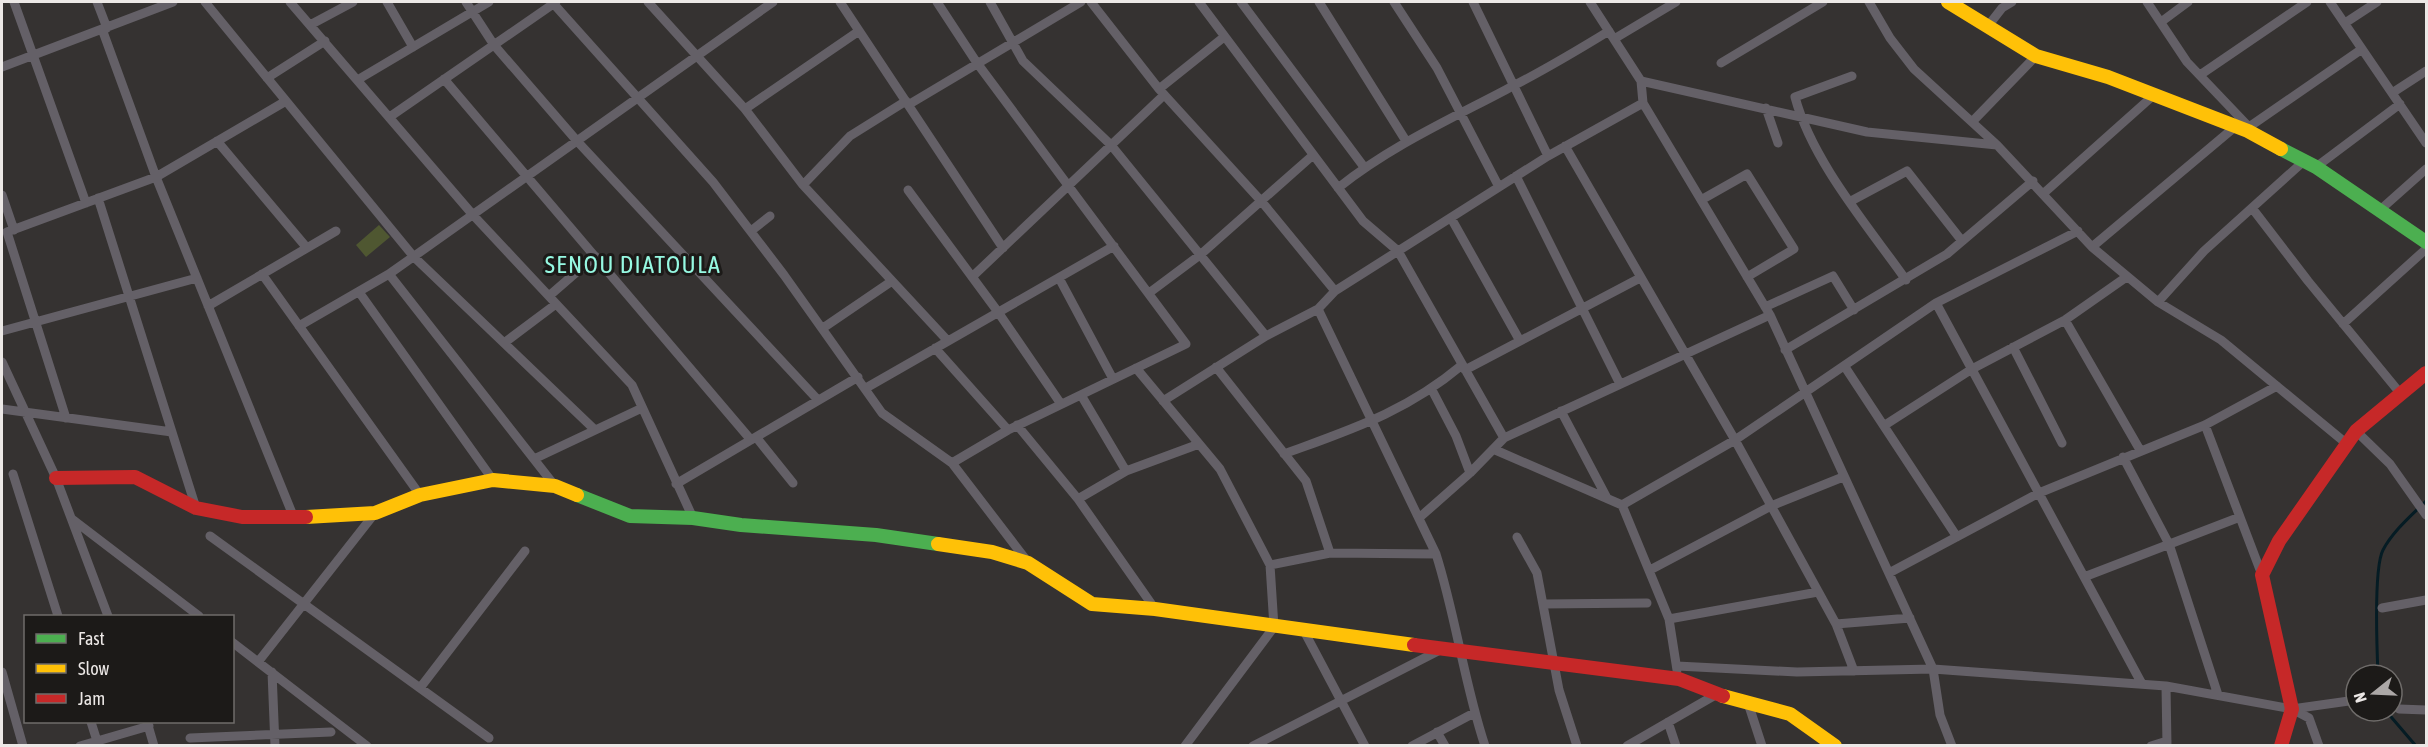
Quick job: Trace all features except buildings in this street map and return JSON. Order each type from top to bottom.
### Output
[{"type":"street","points":[[14,2],[86,203]]},
{"type":"street","points":[[97,2],[156,177],[294,518]]},
{"type":"street","points":[[2,67],[172,2]]},
{"type":"street","points":[[205,2],[414,257],[595,430]]},
{"type":"street","points":[[290,2],[391,116],[473,214],[632,385],[693,518]]},
{"type":"street","points":[[310,25],[353,2]]},
{"type":"street","points":[[387,2],[413,47]]},
{"type":"street","points":[[466,2],[494,45],[576,141],[818,400]]},
{"type":"street","points":[[359,79],[489,2]]},
{"type":"street","points":[[391,116],[554,2],[713,182],[823,328],[882,413],[952,463],[1028,563]]},
{"type":"street","points":[[648,2],[745,109],[803,185],[947,340]]},
{"type":"street","points":[[299,326],[414,257],[773,2]]},
{"type":"street","points":[[840,2],[1003,248]]},
{"type":"street","points":[[937,2],[977,63],[1186,344],[1013,427],[952,463]]},
{"type":"street","points":[[990,2],[1023,61],[1111,145],[1266,336]]},
{"type":"street","points":[[803,185],[850,136],[1081,2]]},
{"type":"street","points":[[1091,2],[1161,92],[1262,202],[1335,291]]},
{"type":"street","points":[[1198,2],[1312,156],[1363,220],[1398,251],[1504,438]]},
{"type":"street","points":[[1241,2],[1365,167]]},
{"type":"street","points":[[1319,2],[1406,141]]},
{"type":"street","points":[[1394,2],[1437,68],[1499,187]]},
{"type":"street","points":[[1473,2],[1516,85],[1548,156]]},
{"type":"street","points":[[1590,2],[1641,81],[1643,103],[1767,311],[1933,669],[1940,715],[1952,746]]},
{"type":"street","points":[[1338,188],[1365,167],[1406,141],[1676,2]]},
{"type":"street","points":[[1721,63],[1822,2]]},
{"type":"street","points":[[1869,2],[1890,38],[1914,69],[1997,145],[2092,247],[2125,278],[2158,302],[2221,340],[2347,444]]},
{"type":"street","points":[[1948,2],[2036,56],[2155,94],[2244,128],[2310,164],[2427,242]]},
{"type":"street","points":[[1988,26],[2002,8],[2012,2]]},
{"type":"street","points":[[2147,2],[2187,62],[2244,128]]},
{"type":"street","points":[[2161,21],[2188,2]]},
{"type":"street","points":[[2200,75],[2307,2]]},
{"type":"street","points":[[2330,2],[2427,143]]},
{"type":"street","points":[[2345,23],[2377,2]]},
{"type":"street","points":[[745,109],[859,30]]},
{"type":"street","points":[[972,277],[1111,145],[1161,92],[1224,37]]},
{"type":"street","points":[[267,78],[325,41]]},
{"type":"street","points":[[2092,247],[2244,128],[2362,49]]},
{"type":"street","points":[[1972,122],[2036,56]]},
{"type":"street","points":[[2392,93],[2427,71]]},
{"type":"street","points":[[1852,76],[1795,98],[1800,115],[1831,172],[1906,280]]},
{"type":"street","points":[[444,79],[793,483]]},
{"type":"street","points":[[1641,81],[1800,115],[1867,132],[1997,145]]},
{"type":"street","points":[[2044,193],[2155,94]]},
{"type":"street","points":[[66,418],[7,232],[156,177],[286,101]]},
{"type":"street","points":[[1163,401],[1266,336],[1318,309],[1335,291],[1548,156],[1643,103]]},
{"type":"street","points":[[2158,302],[2204,251],[2252,208],[2310,164],[2400,104]]},
{"type":"street","points":[[1766,108],[1778,143]]},
{"type":"street","points":[[217,141],[307,248]]},
{"type":"street","points":[[1565,146],[1735,440],[1836,624],[1854,671]]},
{"type":"street","points":[[1149,293],[1200,255],[1312,156]]},
{"type":"street","points":[[2380,210],[2427,169]]},
{"type":"street","points":[[1851,201],[1907,171],[1962,241]]},
{"type":"street","points":[[1701,200],[1747,174],[1794,249],[1747,277]]},
{"type":"street","points":[[1516,177],[1620,384]]},
{"type":"street","points":[[1785,350],[1906,280],[1962,241],[2032,181]]},
{"type":"street","points":[[908,190],[998,312],[1061,404]]},
{"type":"street","points":[[2,195],[14,230]]},
{"type":"street","points":[[98,198],[196,508]]},
{"type":"street","points":[[2252,208],[2400,393]]},
{"type":"street","points":[[751,231],[770,216]]},
{"type":"street","points":[[1450,218],[1520,341]]},
{"type":"street","points":[[208,306],[336,231]]},
{"type":"street","points":[[1622,505],[1735,440],[1936,303],[2078,231]]},
{"type":"street","points":[[866,388],[1114,246]]},
{"type":"street","points":[[2343,324],[2427,249]]},
{"type":"street","points":[[549,296],[595,256]]},
{"type":"street","points":[[262,274],[420,495]]},
{"type":"street","points":[[389,274],[555,486]]},
{"type":"street","points":[[1419,518],[1470,473],[1504,438],[1684,355],[1833,276],[1854,310]]},
{"type":"street","points":[[2,332],[197,278]]},
{"type":"street","points":[[1059,278],[1113,379]]},
{"type":"street","points":[[1284,454],[1372,422],[1432,390],[1464,367],[1520,341],[1640,278]]},
{"type":"street","points":[[1885,425],[1972,369],[2065,320],[2125,278]]},
{"type":"street","points":[[823,328],[892,281]]},
{"type":"street","points":[[359,292],[493,480]]},
{"type":"street","points":[[1936,303],[2142,684]]},
{"type":"street","points":[[504,343],[556,304]]},
{"type":"street","points":[[1318,309],[1436,554],[1448,592],[1474,713],[1485,746]]},
{"type":"street","points":[[2065,320],[2140,450]]},
{"type":"street","points":[[2013,347],[2062,443]]},
{"type":"street","points":[[934,348],[1013,427],[1078,499],[1155,609]]},
{"type":"street","points":[[2,362],[22,411],[56,478],[108,615]]},
{"type":"street","points":[[1216,367],[1306,482],[1330,553]]},
{"type":"street","points":[[1845,367],[1957,537]]},
{"type":"street","points":[[1136,368],[1220,469],[1270,566],[1274,627],[1185,746]]},
{"type":"street","points":[[2262,575],[2279,541],[2356,431],[2427,373]]},
{"type":"street","points":[[676,484],[858,377]]},
{"type":"street","points":[[1889,573],[2039,493],[2205,425],[2277,386]]},
{"type":"street","points":[[1432,390],[1456,436],[1470,473]]},
{"type":"street","points":[[1081,395],[1126,471]]},
{"type":"street","points":[[534,459],[642,408]]},
{"type":"street","points":[[2,409],[172,432]]},
{"type":"street","points":[[1561,411],[1607,498]]},
{"type":"street","points":[[2205,425],[2262,575],[2292,709],[2281,746]]},
{"type":"street","points":[[2356,431],[2390,464],[2427,515]]},
{"type":"street","points":[[1078,499],[1126,471],[1199,444]]},
{"type":"street","points":[[1493,449],[1622,505],[1669,619],[1678,672]]},
{"type":"street","points":[[2123,457],[2169,544],[2218,695]]},
{"type":"street","points":[[13,474],[58,615]]},
{"type":"street","points":[[56,478],[135,477],[196,508],[242,517],[294,518],[375,513],[420,495],[493,480],[555,486],[630,516],[693,518],[741,525],[876,535],[992,552],[1028,563],[1092,604],[1155,609],[1274,627],[1554,663],[1678,672],[1933,669],[2166,686],[2292,709],[2309,718],[2319,746]]},
{"type":"street","points":[[1650,570],[1771,507],[1843,477]]},
{"type":"street","points":[[258,662],[375,513]]},
{"type":"street","points":[[2084,577],[2240,517]]},
{"type":"street","points":[[71,518],[198,615]]},
{"type":"street","points":[[210,536],[489,738]]},
{"type":"street","points":[[1517,537],[1538,573],[1554,663],[1577,746]]},
{"type":"street","points":[[420,688],[525,551]]},
{"type":"street","points":[[1270,566],[1330,553],[1436,554]]},
{"type":"street","points":[[1669,619],[1818,592]]},
{"type":"street","points":[[2382,608],[2427,600]]},
{"type":"street","points":[[1543,604],[1647,603]]},
{"type":"street","points":[[1836,624],[1910,618]]},
{"type":"street","points":[[1304,631],[1365,746]]},
{"type":"street","points":[[234,644],[367,746]]},
{"type":"street","points":[[1253,746],[1442,648]]},
{"type":"street","points":[[2,672],[23,746]]},
{"type":"street","points":[[272,672],[275,746]]},
{"type":"street","points":[[1678,672],[1717,694],[1790,714],[1835,746]]},
{"type":"street","points":[[2151,746],[2167,743],[2166,686]]},
{"type":"street","points":[[1627,746],[1717,694]]},
{"type":"street","points":[[2292,709],[2344,702]]},
{"type":"street","points":[[1748,703],[1762,746]]},
{"type":"street","points":[[2404,710],[2427,710]]},
{"type":"street","points":[[1412,746],[1474,713]]},
{"type":"street","points":[[1668,722],[1676,746]]},
{"type":"street","points":[[91,723],[97,741]]},
{"type":"street","points":[[80,746],[148,724],[154,746]]},
{"type":"street","points":[[190,738],[331,732]]},
{"type":"street","points":[[1437,732],[1445,746]]},
{"type":"green space","points":[[379,225],[390,237],[366,257],[356,245]]},
{"type":"waterway","points":[[2378,663],[2377,610],[2380,559],[2392,536],[2426,501]]},
{"type":"waterway","points":[[2396,723],[2416,746]]},
{"type":"traffic: fast","points":[[2281,149],[2316,167],[2426,242]]},
{"type":"traffic: fast","points":[[577,495],[630,516],[693,518],[741,525],[876,535],[938,544]]},
{"type":"traffic: slow","points":[[1948,2],[2036,56],[2108,77],[2248,131],[2281,149]]},
{"type":"traffic: slow","points":[[306,517],[375,513],[420,495],[493,480],[555,486],[577,495]]},
{"type":"traffic: slow","points":[[938,544],[992,552],[1028,563],[1092,604],[1155,609],[1414,645]]},
{"type":"traffic: slow","points":[[1723,696],[1790,714],[1835,746]]},
{"type":"traffic: jam","points":[[2281,746],[2292,709],[2262,575],[2279,541],[2356,431],[2426,373]]},
{"type":"traffic: jam","points":[[56,478],[135,477],[196,508],[242,517],[306,517]]},
{"type":"traffic: jam","points":[[1414,645],[1679,679],[1723,696]]},
{"type":"district","name":"SENOU DIATOULA","points":[[633,265]]}]
